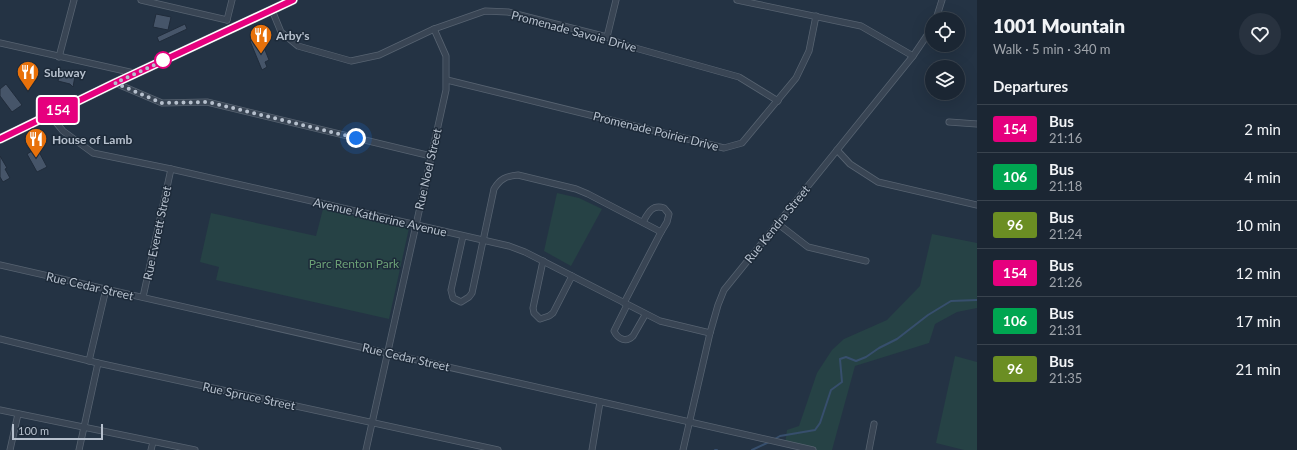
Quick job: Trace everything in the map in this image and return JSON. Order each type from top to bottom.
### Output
[{"type":"main road","points":[[0,139],[49,114],[293,0]]},
{"type":"street","points":[[59,57],[74,0]]},
{"type":"street","points":[[141,0],[227,20]]},
{"type":"street","points":[[232,0],[227,20],[232,29]]},
{"type":"street","points":[[607,37],[616,0]]},
{"type":"street","points":[[737,0],[861,26],[913,56]]},
{"type":"street","points":[[938,12],[942,0]]},
{"type":"street","name":"Promenade Savoie Drive","points":[[272,10],[281,32],[298,46],[351,61],[378,55],[434,29],[485,11],[508,12],[607,37],[621,44],[739,77],[778,101]]},
{"type":"street","name":"Promenade Poirier Drive","points":[[447,80],[724,148],[742,143],[796,78],[809,51],[816,16]]},
{"type":"street","name":"Rue Noel Street","points":[[366,450],[447,80],[446,56],[434,29]]},
{"type":"street","name":"Rue Kendra Street","points":[[683,450],[710,333],[724,290],[913,56],[925,38]]},
{"type":"street","points":[[0,43],[136,73]]},
{"type":"street","points":[[115,83],[162,103],[208,102],[431,156]]},
{"type":"street","name":"Avenue Katherine Avenue","points":[[49,114],[63,131],[93,153],[171,169],[509,246],[543,261],[645,315],[660,321],[710,333]]},
{"type":"street","points":[[949,122],[977,124]]},
{"type":"street","points":[[837,150],[850,164],[878,182],[977,205]]},
{"type":"street","name":"Rue Everett Street","points":[[143,298],[171,169]]},
{"type":"street","points":[[463,236],[451,290],[453,298],[461,302],[472,293],[494,190],[499,181],[508,176],[518,175],[576,188],[661,232]]},
{"type":"street","points":[[643,222],[651,209],[655,207],[664,208],[669,214],[669,218],[625,304],[614,331],[619,338],[623,340],[631,339],[645,315]]},
{"type":"street","points":[[777,223],[808,247],[866,261]]},
{"type":"street","points":[[543,261],[533,308],[534,313],[540,319],[553,313],[572,276]]},
{"type":"street","name":"Rue Cedar Street","points":[[0,265],[813,450]]},
{"type":"street","points":[[89,361],[106,289]]},
{"type":"street","name":"Rue Spruce Street","points":[[0,339],[89,361],[498,450]]},
{"type":"street","points":[[78,450],[98,363]]},
{"type":"street","points":[[592,450],[600,402]]},
{"type":"street","points":[[0,410],[195,450]]},
{"type":"street","points":[[10,450],[18,414]]},
{"type":"street","points":[[868,450],[874,424]]},
{"type":"street","points":[[151,450],[153,442]]},
{"type":"green space","points":[[557,193],[579,198],[602,209],[571,266],[544,251]]},
{"type":"green space","name":"Parc Renton Park","points":[[323,209],[409,228],[389,319],[216,280],[219,267],[200,262],[211,213],[316,236]]},
{"type":"green space","points":[[932,234],[977,243],[977,308],[957,312],[935,324],[929,343],[855,366],[832,450],[813,450],[785,444],[787,430],[799,426],[817,373],[832,350],[844,339],[887,320],[920,286]]},
{"type":"green space","points":[[955,356],[977,362],[977,450],[964,450],[936,443]]},
{"type":"building","points":[[156,14],[171,17],[168,30],[153,27]]},
{"type":"building","points":[[185,24],[187,29],[159,42],[157,37]]},
{"type":"building","name":"Arby's","points":[[259,37],[266,49],[265,50],[269,60],[265,62],[267,67],[262,70],[250,41]]},
{"type":"building","points":[[60,73],[75,76],[73,87],[70,84],[58,81]]},
{"type":"building","points":[[6,84],[22,105],[12,112],[0,96],[0,89]]},
{"type":"building","name":"House of Lamb","points":[[37,148],[47,167],[37,172],[27,154]]},
{"type":"building","points":[[0,156],[7,168],[5,169],[10,178],[3,182],[0,177]]},
{"type":"waterway","points":[[773,440],[780,436],[815,430],[820,423],[831,390],[842,382],[840,359],[846,357],[856,361],[866,357],[879,348],[897,339],[928,315],[951,301],[977,300]]},
{"type":"waterway","points":[[752,450],[769,442]]},
{"type":"bus line","name":"154","points":[[0,139],[49,114],[293,0]]},
{"type":"place","name":"Arby's","points":[[261,54]]},
{"type":"place","name":"Subway","points":[[28,92]]},
{"type":"place","name":"House of Lamb","points":[[36,158]]},
{"type":"route","points":[[163,60],[165,60],[115,83],[162,103],[208,102],[356,138]]}]
